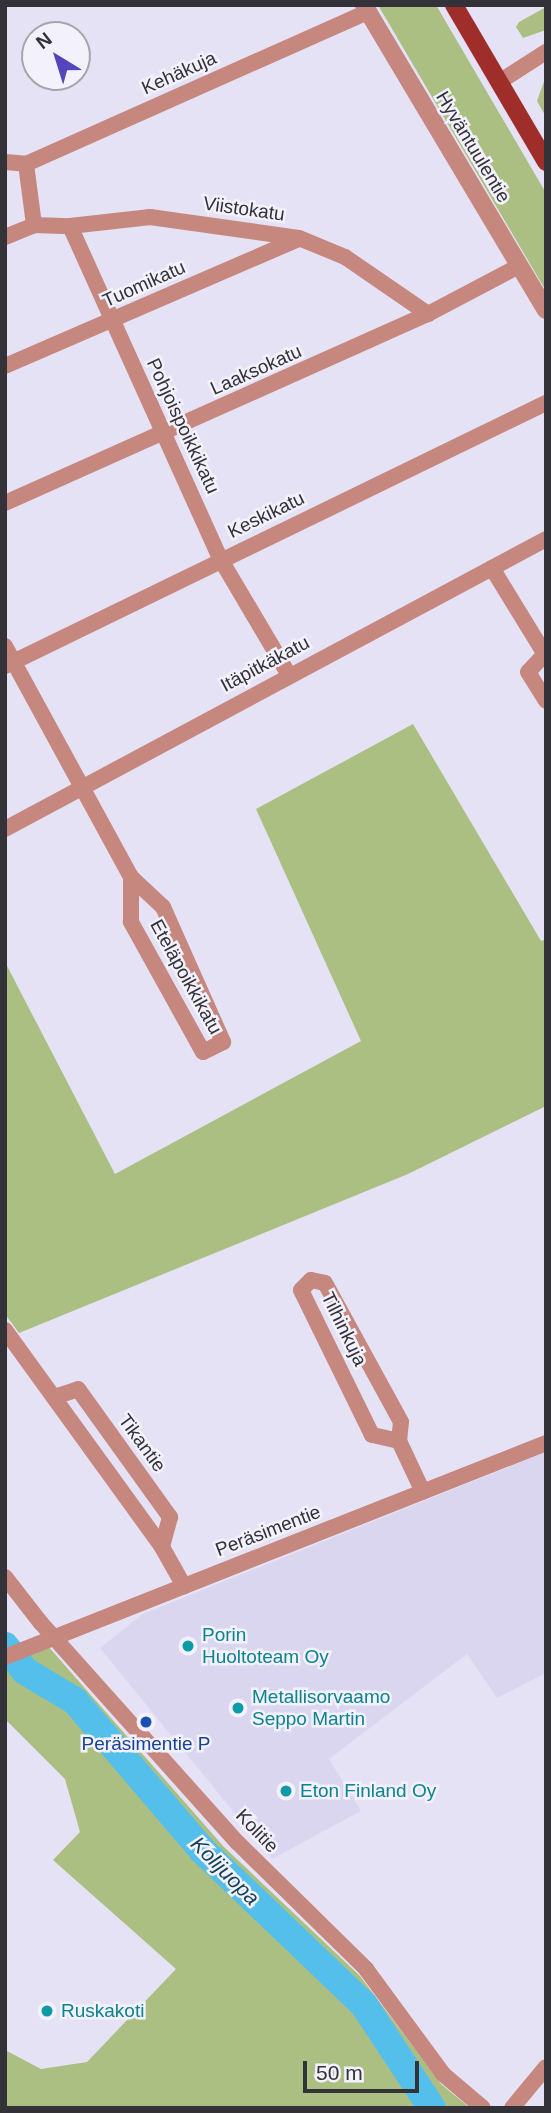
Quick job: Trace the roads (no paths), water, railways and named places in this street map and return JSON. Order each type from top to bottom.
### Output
[{"type":"main road","points":[[454,5],[546,162]]},
{"type":"street","name":"Kehäkuja","points":[[5,162],[26,164],[366,9]]},
{"type":"street","name":"Hyväntuulentie","points":[[366,9],[546,310]]},
{"type":"street","points":[[499,82],[546,52]]},
{"type":"street","points":[[5,237],[33,225],[26,164]]},
{"type":"street","name":"Viistokatu","points":[[33,225],[70,226],[150,217],[299,238],[345,257],[428,314]]},
{"type":"street","name":"Pohjoispoikkikatu","points":[[70,226],[222,560],[289,675]]},
{"type":"street","name":"Tuomikatu","points":[[5,366],[299,238]]},
{"type":"street","name":"Laaksokatu","points":[[5,503],[163,435],[428,314],[519,266]]},
{"type":"street","name":"Keskikatu","points":[[9,664],[546,402]]},
{"type":"street","name":"Itäpitkäkatu","points":[[5,829],[546,539]]},
{"type":"street","points":[[492,568],[545,656],[528,672],[546,701]]},
{"type":"street","name":"Eteläpoikkikatu","points":[[5,646],[9,664],[131,877],[163,907],[223,1042],[203,1052],[131,922],[131,877]]},
{"type":"street","name":"Tilhinkuja","points":[[399,1441],[372,1434],[301,1290],[311,1280],[325,1283],[395,1410],[401,1422],[399,1441],[423,1492]]},
{"type":"street","points":[[5,1330],[162,1547],[184,1586]]},
{"type":"street","name":"Tikantie","points":[[54,1397],[78,1389],[170,1517],[162,1547]]},
{"type":"street","name":"Peräsimentie","points":[[5,1657],[546,1443]]},
{"type":"street","name":"Kolitie","points":[[5,1577],[238,1843],[366,1969],[443,2074],[483,2108]]},
{"type":"street","points":[[512,2108],[546,2067]]},
{"type":"waterway","name":"Kolijuopa","points":[[5,1646],[25,1671],[75,1701],[203,1851],[364,2005],[432,2108]]},
{"type":"place","name":"Porin Huoltoteam Oy","points":[[188,1646]]},
{"type":"place","name":"Metallisorvaamo Seppo Martin","points":[[238,1708]]},
{"type":"place","name":"Peräsimentie P","points":[[146,1722]]},
{"type":"place","name":"Eton Finland Oy","points":[[286,1791]]},
{"type":"place","name":"Ruskakoti","points":[[47,2011]]}]
